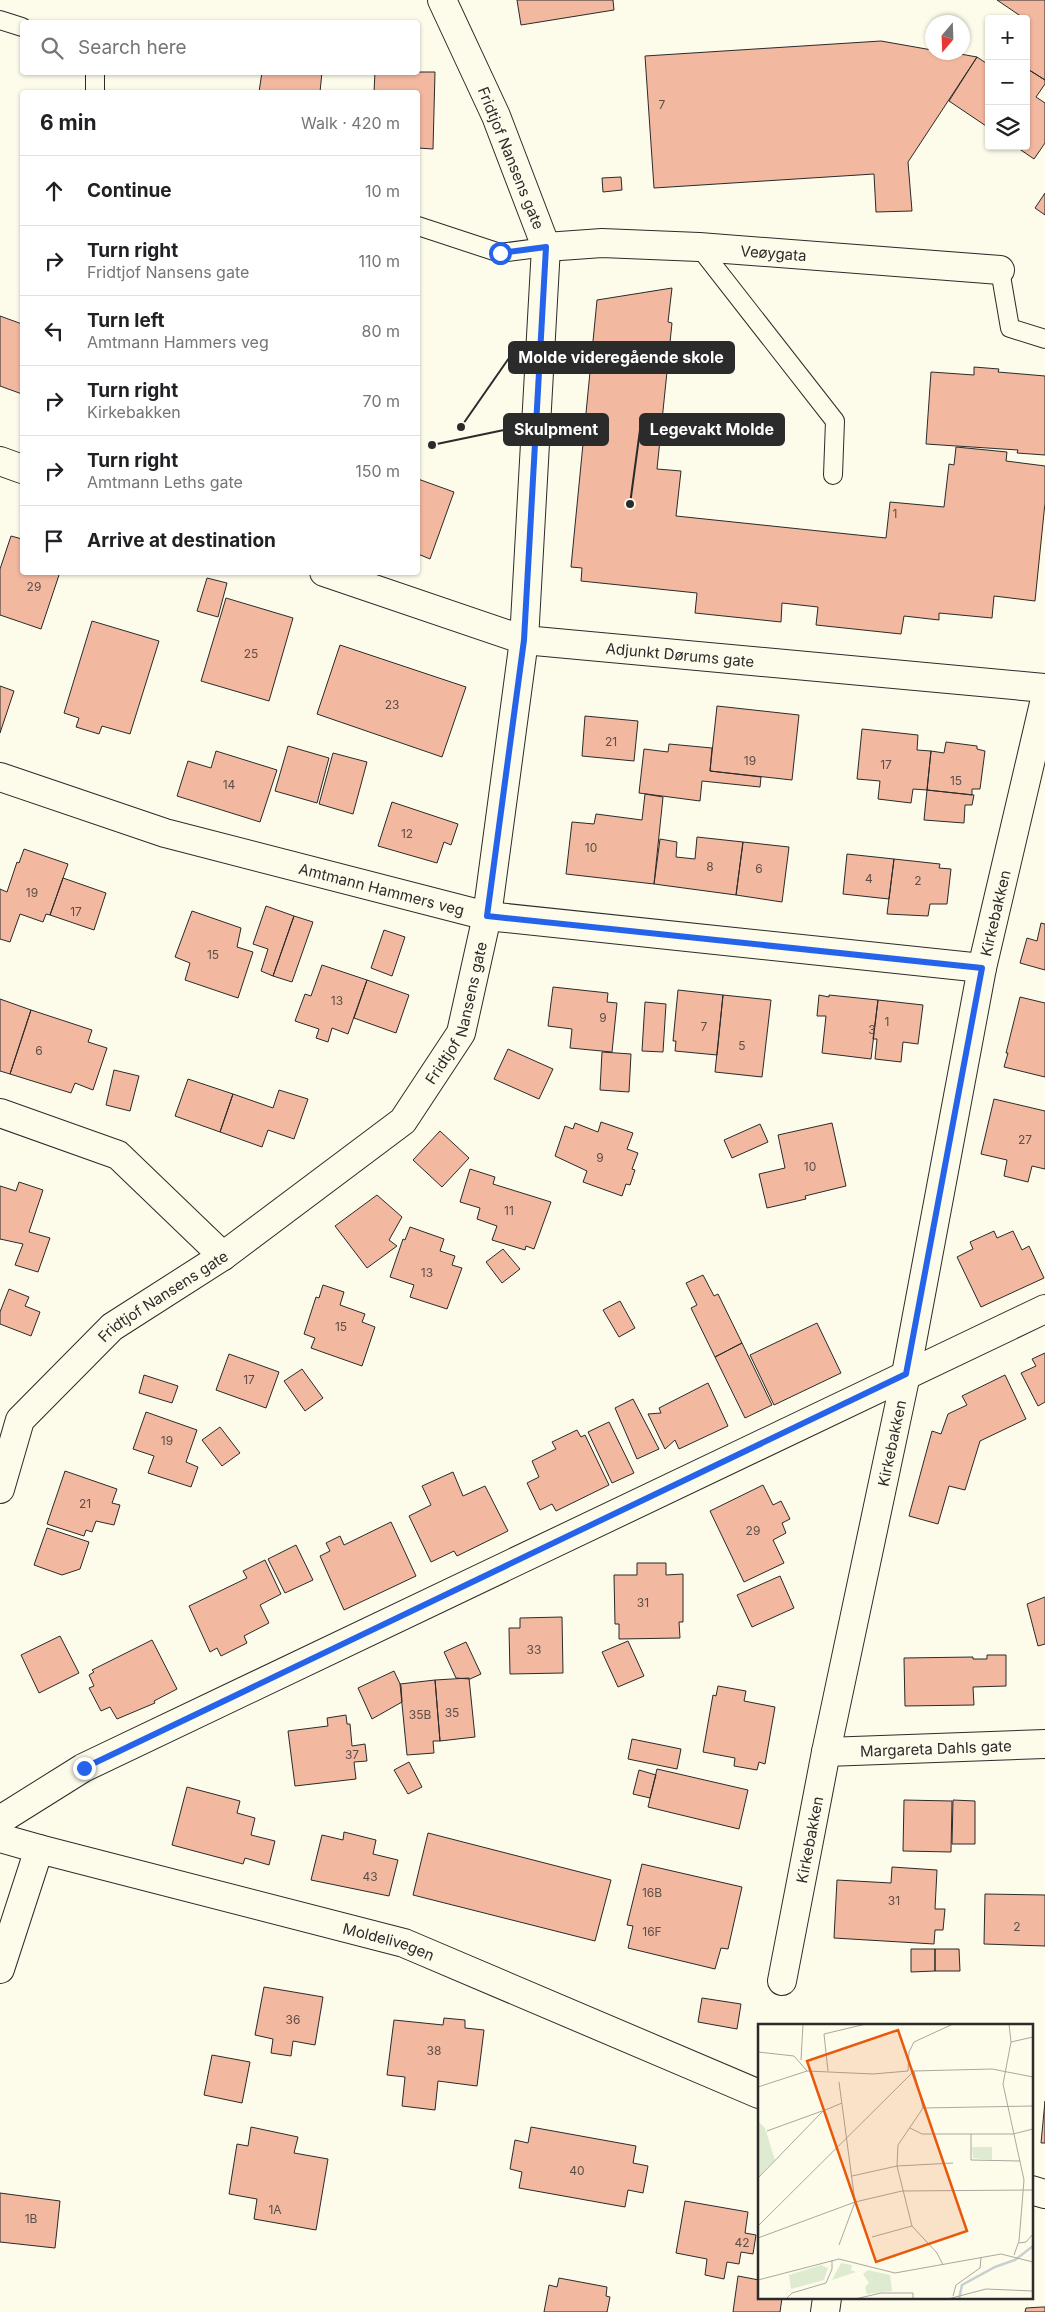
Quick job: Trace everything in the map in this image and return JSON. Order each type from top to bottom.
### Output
[{"type":"street","name":"Fridtjof Nansens gate","points":[[0,1489],[10,1417],[112,1327],[222,1256],[403,1121],[461,1032],[487,916],[524,640],[546,247],[496,116],[442,0]]},
{"type":"street","name":"Veøygata","points":[[546,247],[602,244],[699,247],[1000,270]]},
{"type":"street","points":[[0,462],[20,468]]},
{"type":"street","name":"Adjunkt Dørums gate","points":[[333,575],[524,640],[1045,688]]},
{"type":"street","name":"Kirkebakken","points":[[782,1981],[826,1752],[906,1374],[982,968],[1045,700]]},
{"type":"street","name":"Amtmann Hammers veg","points":[[0,777],[165,834],[487,916],[982,968]]},
{"type":"street","points":[[0,1113],[118,1154],[222,1256]]},
{"type":"street","points":[[0,1820],[84,1768],[1045,1308]]},
{"type":"street","name":"Margareta Dahls gate","points":[[826,1752],[1045,1744]]},
{"type":"street","name":"Moldelivegen","points":[[0,1838],[404,1943],[758,2094]]},
{"type":"street","points":[[0,1969],[39,1849]]},
{"type":"street","points":[[1032,2190],[1045,2194]]},
{"type":"lane","points":[[0,20],[20,27]]},
{"type":"lane","points":[[95,75],[96,90]]},
{"type":"lane","points":[[420,227],[500,253],[546,247]]},
{"type":"lane","points":[[699,247],[835,421],[833,475]]},
{"type":"lane","points":[[1000,270],[1010,328],[1045,339]]},
{"type":"building","points":[[517,0],[613,0],[614,10],[521,25]]},
{"type":"building","points":[[997,0],[1045,0],[1045,80],[1030,71],[1030,15],[1019,15]]},
{"type":"building","points":[[881,41],[925,49],[925,60],[970,60],[970,56],[977,57],[908,162],[912,211],[876,212],[874,174],[654,188],[645,56]]},
{"type":"building","points":[[977,57],[985,62],[985,125],[949,101]]},
{"type":"building","points":[[1030,71],[1045,80],[1045,84],[1036,97],[1045,103],[1045,143],[1034,159],[1021,150],[1030,150]]},
{"type":"building","points":[[420,72],[435,72],[433,149],[420,148],[420,90],[374,90],[375,75],[420,75]]},
{"type":"building","points":[[262,75],[322,75],[320,90],[259,90]]},
{"type":"building","points":[[621,177],[622,190],[603,192],[602,178]]},
{"type":"building","points":[[1045,193],[1045,215],[1035,208]]},
{"type":"building","points":[[672,288],[668,322],[672,323],[657,469],[681,471],[676,516],[886,538],[890,502],[944,507],[949,464],[954,465],[956,447],[1007,452],[1006,461],[1045,466],[1045,503],[1035,601],[994,596],[992,618],[939,613],[939,620],[904,616],[901,634],[816,625],[818,607],[782,603],[781,622],[695,613],[697,593],[581,581],[582,568],[571,567],[597,300]]},
{"type":"building","points":[[0,316],[20,323],[20,393],[0,386]]},
{"type":"building","points":[[974,367],[999,369],[998,372],[1045,376],[1045,455],[1017,453],[1018,450],[926,444],[931,372],[974,375]]},
{"type":"building","points":[[420,480],[454,492],[430,559],[420,555]]},
{"type":"building","points":[[11,536],[20,538],[20,575],[59,575],[41,629],[0,615],[0,569]]},
{"type":"building","points":[[207,578],[227,583],[218,617],[197,611]]},
{"type":"building","points":[[226,598],[293,618],[269,701],[201,681]]},
{"type":"building","points":[[92,621],[159,641],[130,734],[102,726],[99,734],[76,727],[79,718],[64,713]]},
{"type":"building","points":[[340,645],[466,687],[442,757],[317,714]]},
{"type":"building","points":[[0,686],[14,691],[0,733]]},
{"type":"building","points":[[717,706],[799,715],[792,780],[710,771]]},
{"type":"building","points":[[585,716],[638,721],[634,761],[582,756]]},
{"type":"building","points":[[862,729],[918,735],[917,750],[931,751],[927,790],[913,789],[911,803],[878,799],[880,781],[857,779]]},
{"type":"building","points":[[946,742],[977,746],[977,749],[985,751],[980,789],[972,789],[972,795],[927,790],[931,751],[944,753]]},
{"type":"building","points":[[669,744],[712,748],[710,771],[761,777],[760,787],[702,781],[700,801],[639,793],[644,749],[668,752]]},
{"type":"building","points":[[288,746],[329,758],[317,803],[275,791]]},
{"type":"building","points":[[216,751],[277,770],[260,822],[177,796],[188,761],[211,768]]},
{"type":"building","points":[[333,753],[367,762],[353,814],[319,804]]},
{"type":"building","points":[[927,790],[974,795],[972,805],[965,805],[964,823],[924,820]]},
{"type":"building","points":[[645,794],[663,797],[654,884],[566,874],[572,822],[594,824],[596,814],[642,820]]},
{"type":"building","points":[[392,802],[458,824],[451,845],[444,842],[437,863],[378,846]]},
{"type":"building","points":[[697,837],[743,842],[736,895],[654,884],[660,839],[677,842],[676,857],[695,859]]},
{"type":"building","points":[[743,842],[789,847],[782,902],[736,895]]},
{"type":"building","points":[[24,849],[68,864],[50,915],[46,914],[43,922],[20,914],[10,942],[0,939],[0,889],[7,892],[17,862],[19,863]]},
{"type":"building","points":[[847,854],[894,859],[889,899],[843,894]]},
{"type":"building","points":[[894,859],[940,864],[939,868],[951,869],[947,904],[930,904],[928,916],[887,914]]},
{"type":"building","points":[[63,878],[106,893],[94,930],[50,915]]},
{"type":"building","points":[[266,906],[294,916],[273,976],[261,971],[268,949],[253,944]]},
{"type":"building","points":[[192,911],[241,928],[237,947],[253,952],[238,998],[185,980],[190,963],[175,957]]},
{"type":"building","points":[[294,916],[313,922],[292,982],[273,976]]},
{"type":"building","points":[[1041,923],[1045,924],[1045,970],[1020,963],[1027,938],[1037,941]]},
{"type":"building","points":[[384,930],[405,937],[392,976],[371,968]]},
{"type":"building","points":[[322,965],[367,980],[348,1034],[332,1028],[328,1042],[316,1038],[319,1029],[295,1021],[305,994],[311,996]]},
{"type":"building","points":[[367,980],[409,995],[396,1033],[354,1018]]},
{"type":"building","points":[[553,987],[608,993],[607,1002],[617,1003],[612,1052],[570,1048],[572,1029],[548,1026]]},
{"type":"building","points":[[678,990],[723,995],[717,1055],[675,1051],[676,1041],[673,1041]]},
{"type":"building","points":[[723,995],[771,1000],[762,1077],[715,1072]]},
{"type":"building","points":[[819,995],[878,1000],[871,1059],[822,1053],[826,1016],[817,1016]]},
{"type":"building","points":[[1020,997],[1045,1003],[1045,1077],[1004,1067]]},
{"type":"building","points":[[0,999],[31,1010],[10,1074],[0,1071]]},
{"type":"building","points":[[878,1000],[923,1005],[918,1044],[903,1042],[901,1062],[875,1059],[877,1039],[873,1039]]},
{"type":"building","points":[[645,1002],[666,1004],[663,1052],[642,1051]]},
{"type":"building","points":[[31,1010],[92,1030],[88,1042],[107,1048],[93,1090],[75,1083],[71,1093],[10,1074]]},
{"type":"building","points":[[508,1049],[553,1069],[539,1099],[494,1079]]},
{"type":"building","points":[[602,1052],[631,1054],[629,1092],[600,1090]]},
{"type":"building","points":[[114,1070],[139,1076],[130,1111],[106,1105]]},
{"type":"building","points":[[188,1079],[233,1094],[220,1132],[175,1116]]},
{"type":"building","points":[[279,1090],[308,1099],[294,1139],[268,1130],[262,1147],[220,1132],[233,1094],[273,1108]]},
{"type":"building","points":[[994,1099],[1045,1111],[1045,1169],[1032,1166],[1028,1182],[1004,1176],[1007,1160],[981,1154]]},
{"type":"building","points":[[601,1122],[633,1133],[627,1149],[638,1153],[632,1169],[635,1170],[630,1185],[626,1184],[622,1196],[583,1182],[587,1171],[555,1156],[565,1126],[573,1129],[575,1123],[598,1132]]},
{"type":"building","points":[[832,1123],[846,1186],[805,1196],[806,1199],[767,1208],[759,1174],[785,1168],[778,1135]]},
{"type":"building","points":[[760,1124],[768,1142],[732,1158],[724,1140]]},
{"type":"building","points":[[440,1131],[469,1158],[442,1187],[413,1160]]},
{"type":"building","points":[[470,1169],[495,1177],[493,1184],[551,1202],[534,1249],[526,1246],[525,1250],[492,1240],[497,1226],[477,1219],[480,1208],[460,1202]]},
{"type":"building","points":[[19,1182],[43,1190],[29,1232],[50,1238],[38,1272],[15,1265],[23,1244],[0,1239],[0,1186],[16,1191]]},
{"type":"building","points":[[377,1195],[402,1217],[389,1240],[397,1246],[367,1268],[335,1226]]},
{"type":"building","points":[[410,1227],[444,1239],[440,1251],[455,1256],[452,1265],[462,1268],[447,1309],[410,1297],[414,1285],[390,1277],[403,1239],[405,1240]]},
{"type":"building","points":[[994,1231],[997,1238],[1013,1231],[1022,1250],[1029,1246],[1044,1278],[981,1307],[957,1257],[973,1249],[970,1242]]},
{"type":"building","points":[[503,1249],[520,1269],[502,1283],[486,1262]]},
{"type":"building","points":[[703,1275],[714,1296],[718,1294],[742,1343],[715,1357],[691,1308],[697,1305],[686,1283]]},
{"type":"building","points":[[323,1285],[344,1292],[340,1305],[365,1314],[362,1322],[375,1327],[362,1366],[311,1348],[315,1338],[304,1334],[316,1297],[319,1298]]},
{"type":"building","points":[[9,1289],[29,1297],[25,1306],[40,1312],[31,1336],[0,1324],[0,1312]]},
{"type":"building","points":[[620,1301],[635,1328],[619,1337],[603,1310]]},
{"type":"building","points":[[817,1323],[841,1373],[774,1405],[750,1355]]},
{"type":"building","points":[[742,1343],[772,1405],[745,1418],[715,1357]]},
{"type":"building","points":[[1045,1353],[1045,1402],[1038,1406],[1021,1373],[1036,1366],[1032,1359]]},
{"type":"building","points":[[229,1354],[279,1372],[266,1408],[216,1390]]},
{"type":"building","points":[[302,1369],[323,1398],[305,1411],[284,1381]]},
{"type":"building","points":[[144,1375],[178,1386],[172,1403],[139,1393]]},
{"type":"building","points":[[1005,1375],[1026,1419],[980,1441],[965,1490],[949,1486],[938,1524],[909,1516],[932,1431],[941,1434],[948,1414],[967,1405],[962,1396]]},
{"type":"building","points":[[708,1383],[728,1426],[679,1449],[675,1440],[665,1449],[648,1414],[661,1413],[659,1408]]},
{"type":"building","points":[[633,1399],[659,1449],[637,1459],[615,1408]]},
{"type":"building","points":[[146,1412],[197,1430],[186,1462],[198,1467],[191,1487],[148,1473],[154,1456],[133,1449]]},
{"type":"building","points":[[609,1422],[634,1473],[612,1483],[588,1432]]},
{"type":"building","points":[[220,1427],[240,1453],[222,1466],[202,1440]]},
{"type":"building","points":[[577,1430],[581,1437],[585,1435],[609,1485],[556,1511],[552,1504],[540,1510],[527,1483],[539,1477],[532,1461],[556,1449],[552,1442]]},
{"type":"building","points":[[65,1471],[117,1489],[112,1503],[120,1505],[114,1525],[96,1521],[92,1532],[86,1530],[84,1536],[47,1524]]},
{"type":"building","points":[[453,1472],[463,1496],[485,1486],[508,1531],[457,1556],[454,1551],[431,1562],[409,1516],[431,1505],[422,1486]]},
{"type":"building","points":[[763,1485],[773,1505],[781,1501],[790,1519],[782,1523],[786,1533],[773,1540],[784,1563],[744,1582],[710,1511]]},
{"type":"building","points":[[391,1522],[416,1576],[344,1610],[320,1556],[330,1551],[326,1543],[340,1536],[344,1545]]},
{"type":"building","points":[[47,1528],[89,1542],[80,1569],[62,1575],[34,1565]]},
{"type":"building","points":[[296,1545],[313,1580],[285,1593],[268,1559]]},
{"type":"building","points":[[265,1560],[281,1594],[260,1605],[269,1623],[244,1636],[247,1643],[221,1656],[217,1648],[210,1652],[189,1606],[247,1578],[243,1571]]},
{"type":"building","points":[[637,1563],[666,1563],[666,1575],[683,1574],[683,1622],[679,1622],[680,1638],[619,1639],[619,1624],[615,1624],[614,1575],[637,1575]]},
{"type":"building","points":[[780,1576],[794,1608],[752,1627],[737,1595]]},
{"type":"building","points":[[1045,1597],[1045,1644],[1038,1646],[1027,1604]]},
{"type":"building","points":[[562,1617],[563,1673],[510,1674],[509,1628],[520,1628],[520,1618]]},
{"type":"building","points":[[60,1636],[79,1673],[39,1693],[21,1655]]},
{"type":"building","points":[[152,1640],[177,1689],[154,1701],[155,1703],[117,1719],[110,1707],[101,1711],[89,1688],[94,1686],[89,1675],[94,1672],[92,1670]]},
{"type":"building","points":[[628,1641],[644,1676],[618,1687],[602,1652]]},
{"type":"building","points":[[466,1642],[481,1674],[470,1679],[456,1678],[444,1652]]},
{"type":"building","points":[[987,1655],[1006,1655],[1006,1686],[973,1687],[974,1705],[905,1706],[904,1658],[973,1657],[973,1659],[987,1659]]},
{"type":"building","points":[[394,1671],[401,1686],[402,1702],[372,1719],[358,1688]]},
{"type":"building","points":[[469,1678],[475,1737],[440,1741],[435,1680]]},
{"type":"building","points":[[435,1680],[440,1741],[433,1741],[434,1753],[407,1755],[400,1684]]},
{"type":"building","points":[[718,1686],[746,1691],[744,1701],[775,1707],[765,1764],[759,1762],[757,1770],[734,1766],[735,1758],[703,1752],[713,1695],[716,1696]]},
{"type":"building","points":[[346,1715],[347,1724],[350,1724],[352,1746],[365,1744],[367,1761],[354,1762],[356,1779],[295,1786],[288,1731],[328,1726],[327,1718]]},
{"type":"building","points":[[632,1739],[681,1749],[677,1769],[628,1759]]},
{"type":"building","points":[[409,1762],[422,1787],[408,1794],[394,1770]]},
{"type":"building","points":[[657,1769],[748,1790],[739,1829],[648,1807]]},
{"type":"building","points":[[639,1770],[656,1775],[650,1798],[633,1794]]},
{"type":"building","points":[[187,1787],[240,1801],[237,1813],[255,1818],[251,1835],[275,1841],[269,1865],[245,1858],[243,1864],[172,1845]]},
{"type":"building","points":[[904,1800],[952,1801],[951,1852],[903,1851]]},
{"type":"building","points":[[953,1800],[975,1801],[975,1844],[952,1844]]},
{"type":"building","points":[[344,1832],[376,1840],[373,1854],[398,1860],[389,1896],[311,1880],[322,1835],[343,1840]]},
{"type":"building","points":[[428,1833],[611,1880],[595,1941],[413,1895]]},
{"type":"building","points":[[642,1864],[742,1887],[728,1949],[721,1948],[715,1969],[628,1948],[633,1926],[627,1925]]},
{"type":"building","points":[[892,1867],[937,1870],[935,1909],[945,1909],[943,1930],[935,1930],[934,1944],[834,1938],[837,1880],[891,1883]]},
{"type":"building","points":[[985,1894],[1045,1895],[1045,1946],[984,1944]]},
{"type":"building","points":[[911,1949],[935,1949],[935,1971],[911,1972]]},
{"type":"building","points":[[935,1949],[959,1949],[960,1971],[935,1971]]},
{"type":"building","points":[[264,1987],[323,1997],[315,2045],[293,2041],[291,2056],[271,2053],[273,2039],[255,2035]]},
{"type":"building","points":[[702,1998],[741,2004],[737,2029],[698,2022]]},
{"type":"building","points":[[444,2018],[465,2020],[465,2028],[484,2030],[477,2086],[438,2081],[435,2110],[402,2106],[405,2077],[387,2075],[394,2020],[443,2025]]},
{"type":"building","points":[[212,2055],[250,2062],[242,2103],[204,2095]]},
{"type":"building","points":[[1045,2101],[1045,2143],[1041,2143]]},
{"type":"building","points":[[251,2127],[298,2137],[294,2153],[328,2159],[316,2230],[254,2219],[257,2199],[229,2194],[237,2144],[248,2146]]},
{"type":"building","points":[[531,2127],[636,2146],[633,2163],[648,2166],[643,2193],[628,2190],[625,2207],[519,2188],[522,2172],[510,2169],[515,2140],[528,2143]]},
{"type":"building","points":[[0,2193],[60,2201],[55,2248],[0,2242]]},
{"type":"building","points":[[685,2201],[748,2212],[745,2233],[756,2235],[753,2254],[741,2252],[739,2264],[727,2262],[724,2279],[705,2275],[707,2259],[676,2253]]},
{"type":"building","points":[[738,2276],[758,2280],[758,2300],[782,2300],[780,2312],[733,2312]]},
{"type":"building","points":[[559,2278],[607,2287],[606,2296],[610,2297],[607,2312],[544,2312],[549,2285],[557,2287]]},
{"type":"building","points":[[1045,2307],[1045,2312],[1025,2312],[1026,2308]]},
{"type":"place","name":"Molde videregående skole","points":[[461,427]]},
{"type":"place","name":"Skulpment","points":[[432,445]]},
{"type":"place","name":"Legevakt Molde","points":[[630,504]]},
{"type":"route","points":[[84,1768],[906,1374],[982,968],[487,916],[524,640],[546,247],[500,253]]}]
